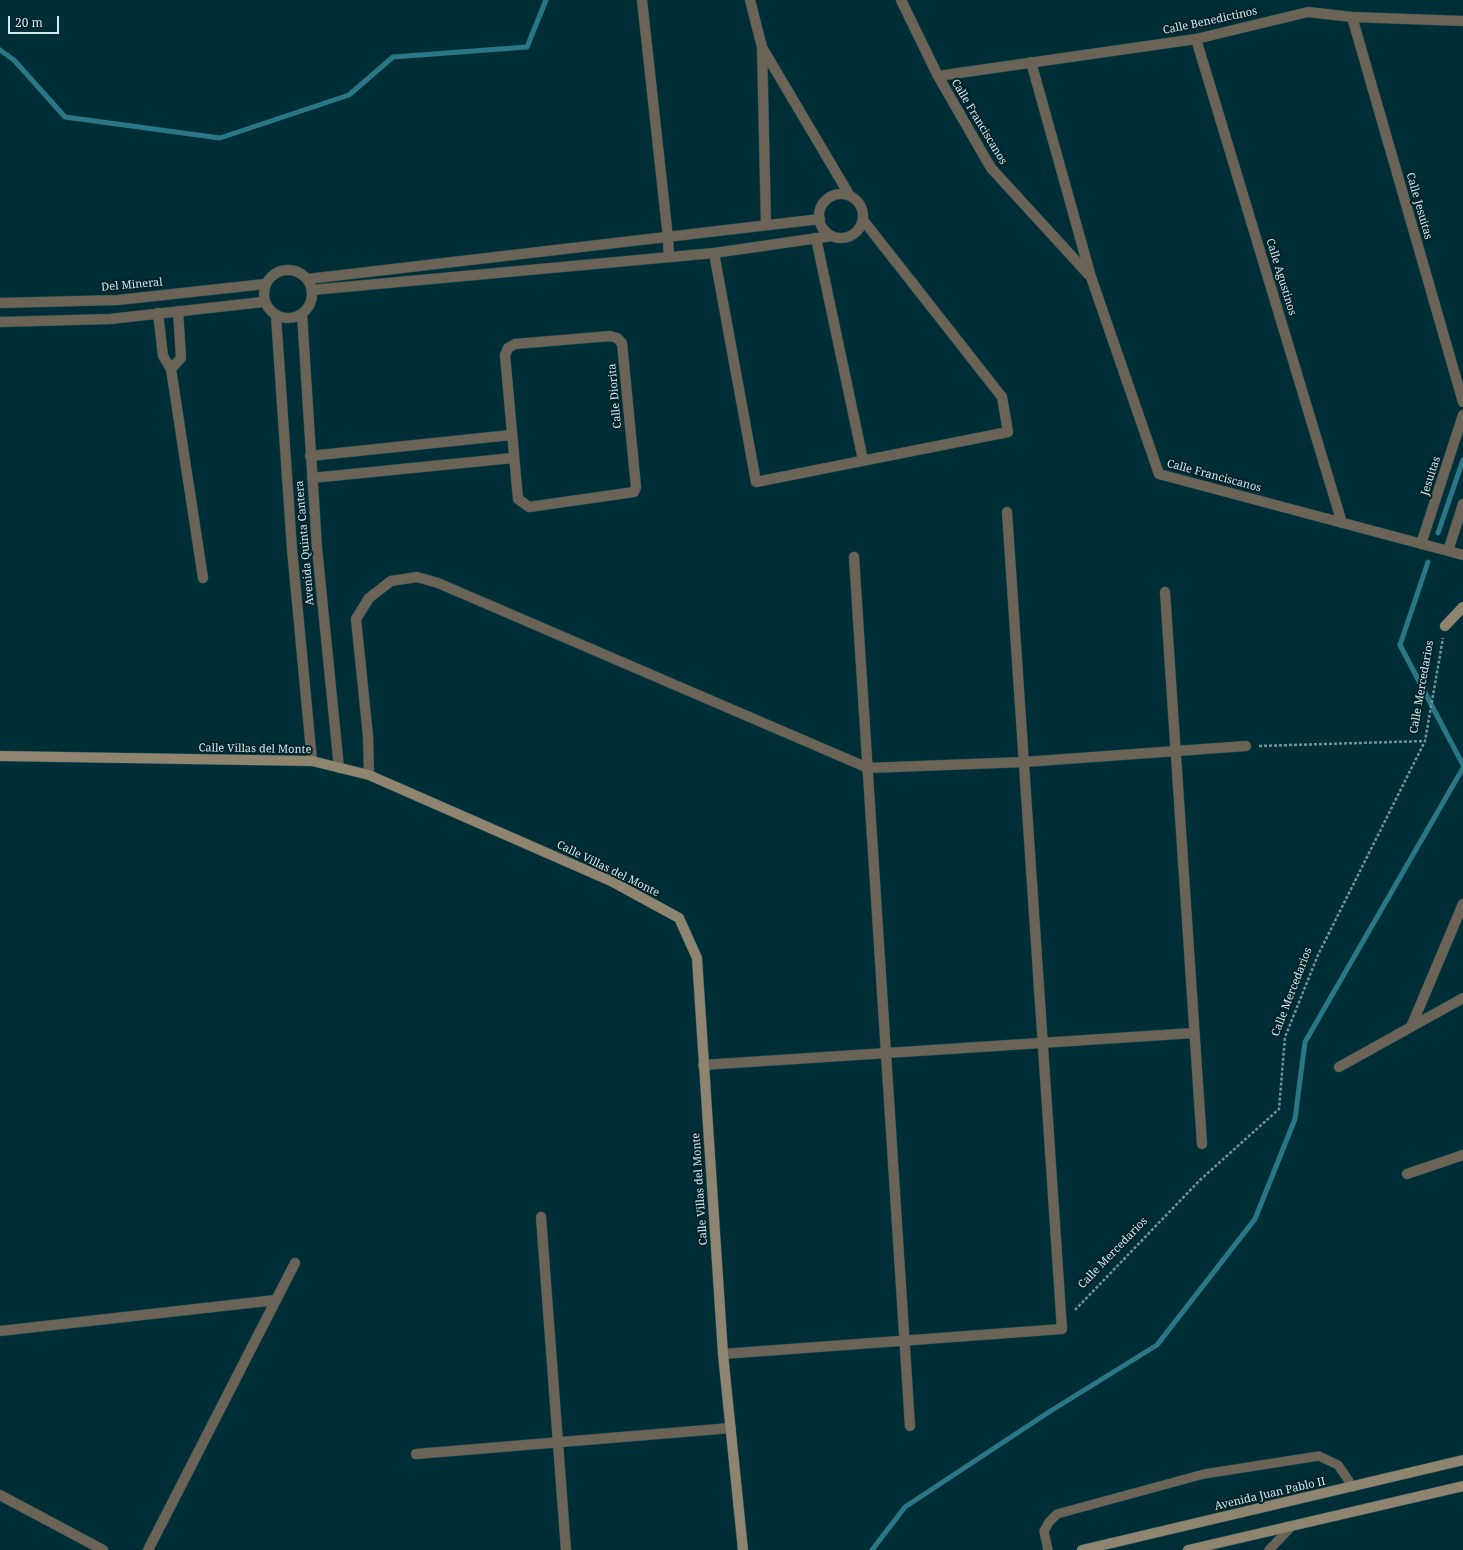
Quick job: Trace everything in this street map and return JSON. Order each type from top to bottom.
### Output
[{"type":"street","points":[[642,0],[669,257]]},
{"type":"street","points":[[750,0],[762,47],[766,225]]},
{"type":"street","name":"Calle Franciscanos","points":[[901,0],[938,76],[991,168],[1091,277]]},
{"type":"street","name":"Calle Benedictinos","points":[[938,76],[1196,39],[1308,12],[1352,17],[1463,21]]},
{"type":"street","name":"Calle Jesuitas","points":[[1352,17],[1463,402]]},
{"type":"street","name":"Calle Agustinos","points":[[1196,39],[1342,523]]},
{"type":"street","points":[[714,253],[756,482],[1008,432],[1002,397],[863,220],[860,206],[856,200],[850,196],[762,47]]},
{"type":"street","name":"Calle Franciscanos","points":[[1031,62],[1091,277],[1159,474],[1463,555]]},
{"type":"street","points":[[832,236],[822,226],[820,212],[828,199],[835,195],[850,196]]},
{"type":"street","points":[[308,279],[820,219]]},
{"type":"street","points":[[312,290],[714,253],[832,236],[848,237],[855,233],[863,220]]},
{"type":"street","points":[[816,238],[863,460]]},
{"type":"street","points":[[548,252],[550,268]]},
{"type":"street","points":[[285,269],[298,271],[308,279],[312,290],[311,304],[302,314],[290,318],[276,316],[263,302],[265,284],[273,274],[285,269]]},
{"type":"street","name":"Del Mineral","points":[[0,303],[118,300],[265,284]]},
{"type":"street","points":[[0,322],[110,319],[263,302]]},
{"type":"street","points":[[171,369],[181,358],[178,311]]},
{"type":"street","points":[[158,313],[164,356],[171,369],[203,578]]},
{"type":"street","name":"Avenida Quinta Cantera","points":[[302,314],[317,548],[339,768]]},
{"type":"street","name":"Avenida Quinta Cantera","points":[[276,316],[292,549],[312,761]]},
{"type":"street","name":"Calle Diorita","points":[[610,336],[617,338],[622,343],[636,487],[634,492],[529,507],[518,499],[511,436],[505,355],[508,348],[515,344],[610,336]]},
{"type":"street","name":"Jesuitas","points":[[1421,544],[1463,415]]},
{"type":"street","points":[[310,456],[511,436]]},
{"type":"street","points":[[312,478],[513,458]]},
{"type":"street","points":[[1448,551],[1463,504]]},
{"type":"street","points":[[723,1354],[1062,1329],[1007,512]]},
{"type":"street","points":[[854,557],[910,1426]]},
{"type":"street","points":[[369,775],[368,736],[356,619],[369,598],[391,581],[417,577],[438,583],[868,768],[1024,762],[1246,746]]},
{"type":"street","points":[[1165,592],[1202,1144]]},
{"type":"street","points":[[1445,626],[1463,607]]},
{"type":"street","name":"Calle Villas del Monte","points":[[0,756],[312,761],[369,775],[613,882],[679,918],[697,958],[723,1354],[743,1550]]},
{"type":"street","points":[[1410,1027],[1463,904]]},
{"type":"street","points":[[1339,1067],[1463,998]]},
{"type":"street","points":[[703,1065],[1194,1033]]},
{"type":"street","points":[[1407,1174],[1463,1155]]},
{"type":"street","points":[[541,1217],[566,1550]]},
{"type":"street","points":[[148,1550],[295,1263]]},
{"type":"street","points":[[0,1331],[276,1300]]},
{"type":"street","points":[[416,1454],[731,1428]]},
{"type":"street","name":"Avenida Juan Pablo II","points":[[1082,1550],[1463,1460]]},
{"type":"street","points":[[1188,1550],[1463,1486]]},
{"type":"street","points":[[0,1495],[103,1550]]},
{"type":"lane","points":[[1048,1550],[1044,1531],[1048,1522],[1057,1514],[1204,1474],[1319,1456],[1338,1465],[1353,1487]]},
{"type":"lane","points":[[1269,1550],[1292,1526]]},
{"type":"path","name":"Calle Mercedarios","points":[[1062,1329],[1075,1310],[1200,1180],[1279,1109],[1285,1037],[1318,955],[1424,742],[1445,626]]},
{"type":"path","points":[[1246,746],[1424,742]]},
{"type":"waterway","points":[[0,50],[14,60],[65,117],[220,138],[349,95],[393,57],[527,47],[546,0]]},
{"type":"waterway","points":[[1438,533],[1463,460]]},
{"type":"waterway","points":[[1428,562],[1400,645],[1463,765]]},
{"type":"waterway","points":[[872,1550],[905,1507],[1049,1412],[1157,1345],[1255,1219],[1295,1119],[1305,1042],[1463,768]]}]
